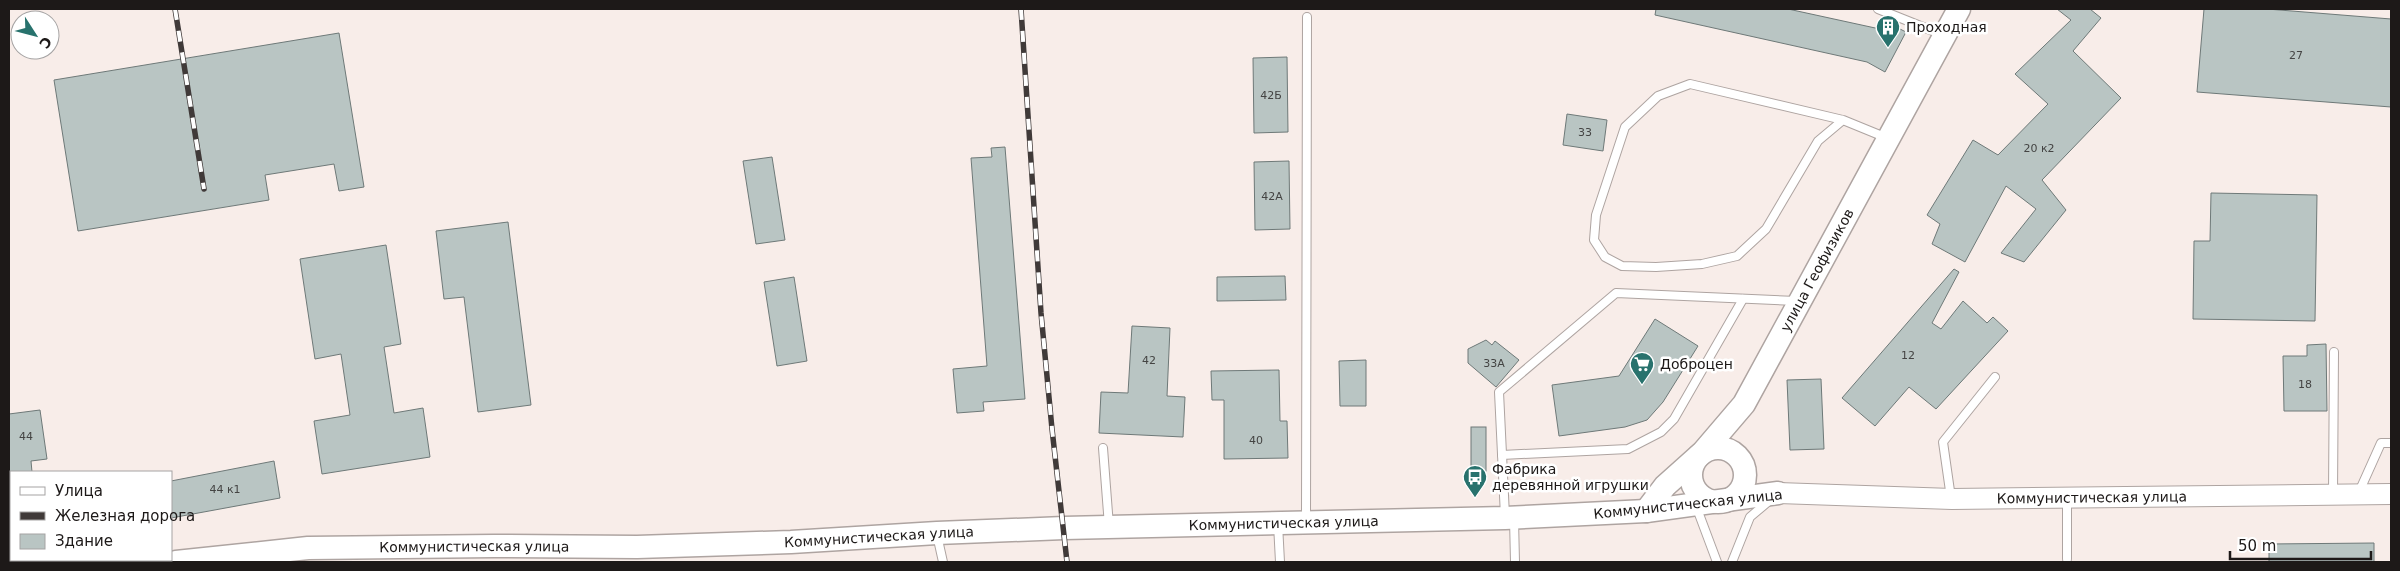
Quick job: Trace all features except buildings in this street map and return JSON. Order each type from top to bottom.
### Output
[{"type":"main road","name":"улица Геофизиков","points":[[1646,511],[1664,486],[1703,452],[1744,404],[1959,9]]},
{"type":"main road","points":[[1744,404],[1737,439],[1742,463],[1745,474],[1740,491],[1734,497],[1722,502],[1709,502],[1702,498],[1692,484],[1692,467],[1703,452],[1722,448],[1736,454],[1742,463],[1754,481],[1778,493]]},
{"type":"main road","name":"Коммунистическая улица","points":[[176,562],[308,551],[638,551],[937,533],[1510,518],[1646,511],[1778,493]]},
{"type":"street","name":"Коммунистическая улица","points":[[1778,493],[1952,499],[2067,496],[2391,494]]},
{"type":"lane","points":[[1878,9],[1945,35]]},
{"type":"lane","points":[[1306,18],[1306,523]]},
{"type":"lane","points":[[1843,120],[1818,141],[1766,229],[1737,256],[1702,264],[1656,268],[1622,266],[1605,257],[1594,240],[1596,215],[1625,127],[1658,96],[1690,84],[1843,120],[1889,138]]},
{"type":"lane","points":[[1515,562],[1502,455],[1500,392],[1616,293],[1800,302]]},
{"type":"lane","points":[[1502,455],[1628,449],[1661,432],[1674,419],[1743,299]]},
{"type":"lane","points":[[2333,494],[2334,352]]},
{"type":"lane","points":[[1952,499],[1943,442],[1995,377]]},
{"type":"lane","points":[[2358,494],[2381,443],[2391,443]]},
{"type":"lane","points":[[1103,448],[1110,527]]},
{"type":"lane","points":[[1732,562],[1750,517],[1778,493]]},
{"type":"lane","points":[[2067,496],[2067,559]]},
{"type":"lane","points":[[1695,503],[1717,562]]},
{"type":"lane","points":[[1278,523],[1280,562]]},
{"type":"lane","points":[[937,533],[943,562]]},
{"type":"railway","points":[[175,9],[204,189]]},
{"type":"railway","points":[[1021,9],[1041,313],[1067,562]]},
{"type":"place","name":"Проходная","points":[[1888,48]]},
{"type":"place","name":"Доброцен","points":[[1642,385]]},
{"type":"place","name":"Фабрика деревянной игрушки","points":[[1475,498]]}]
